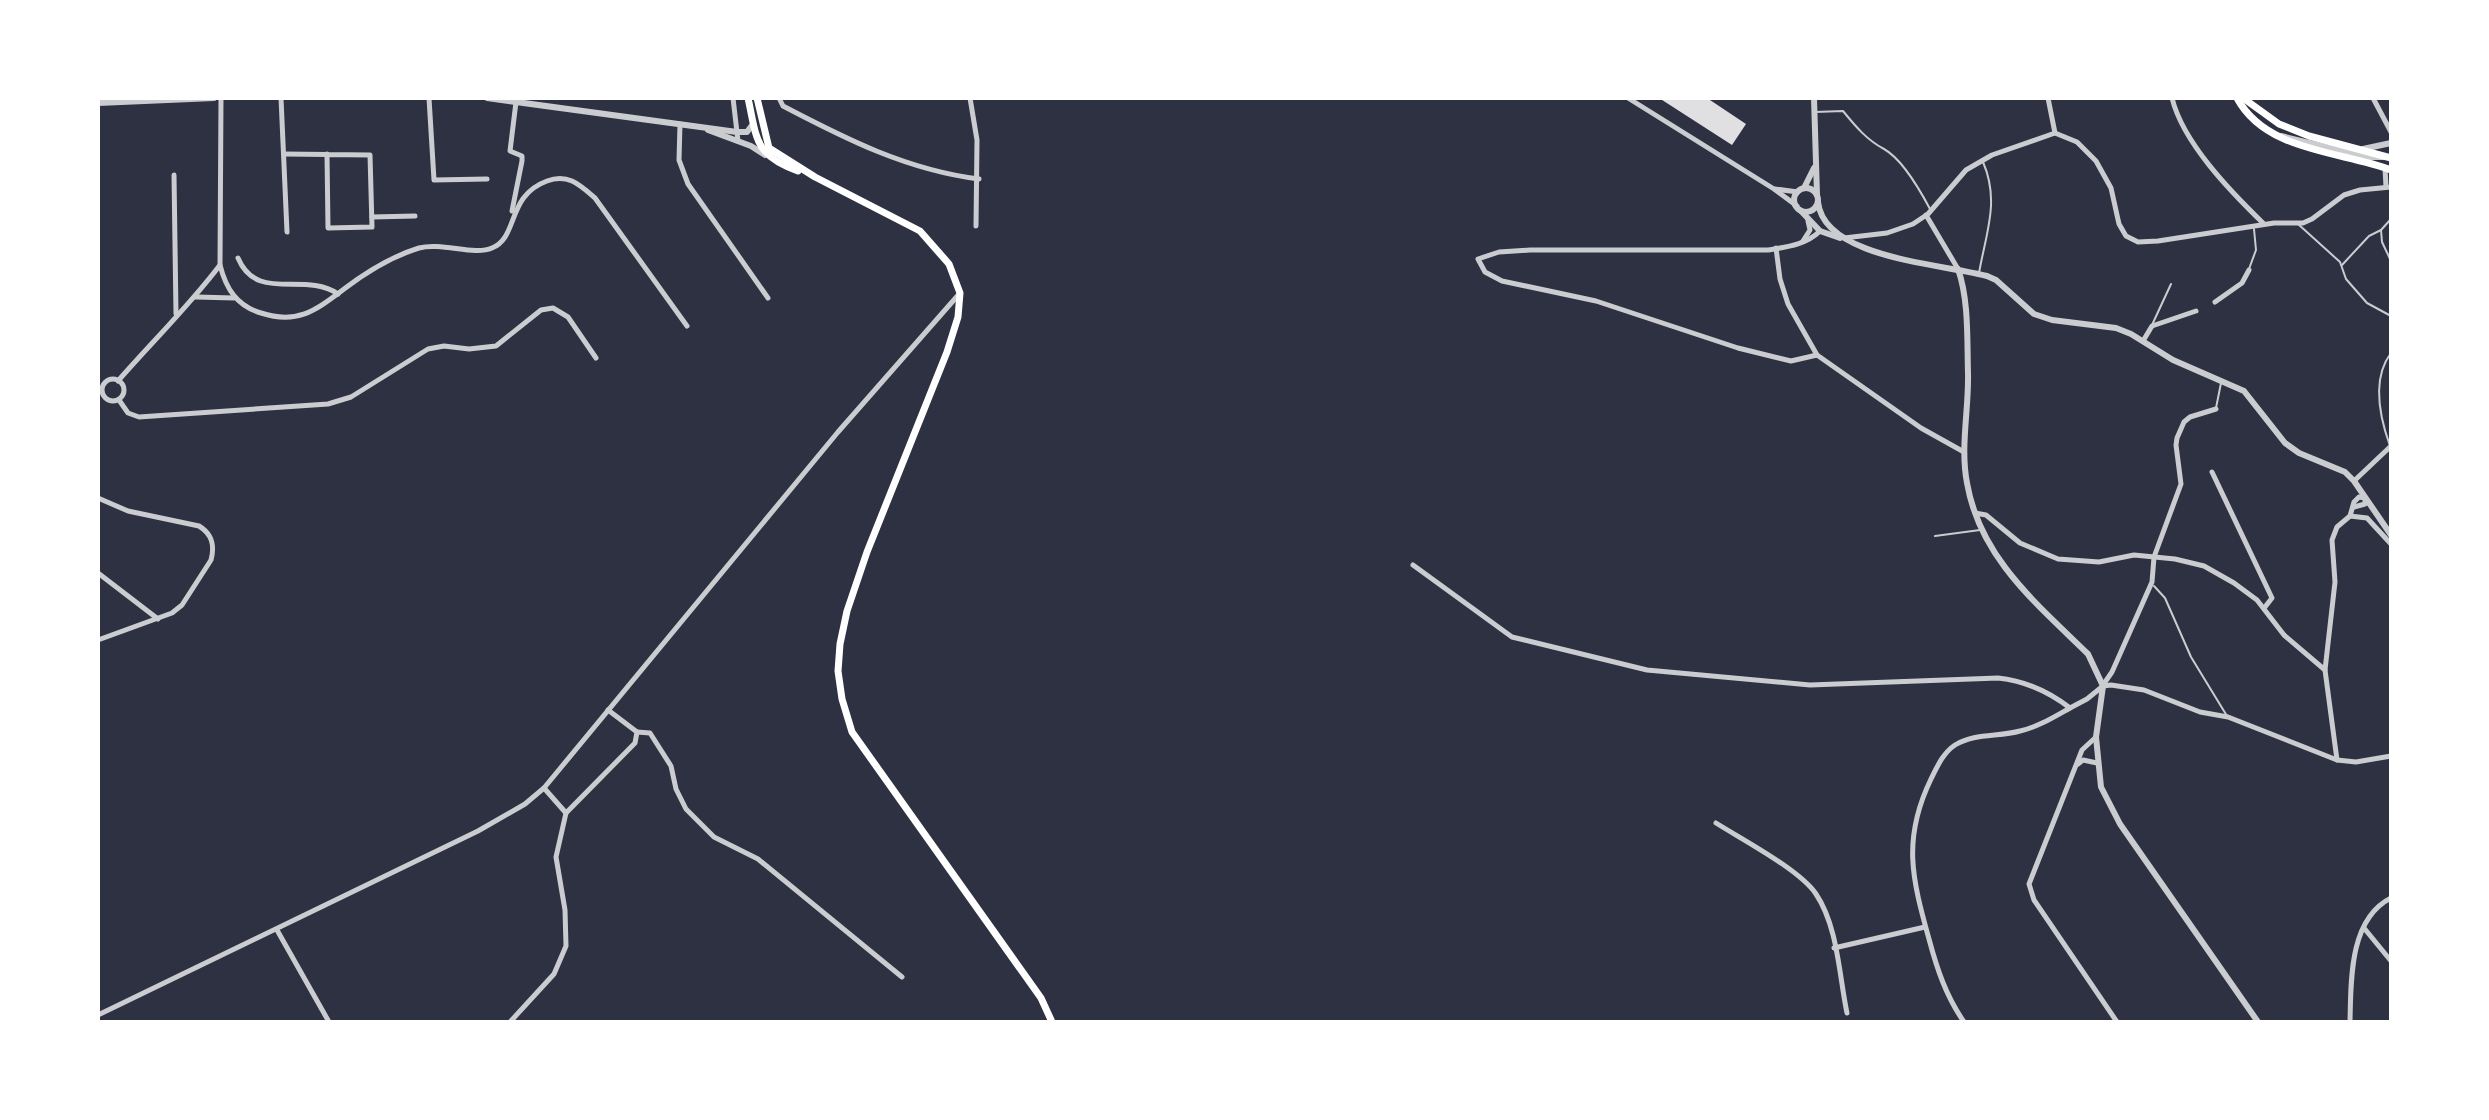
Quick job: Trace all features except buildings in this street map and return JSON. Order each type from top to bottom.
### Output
[{"type":"main road","points":[[748,98],[759,145],[765,155],[815,177]]},
{"type":"main road","points":[[757,98],[769,148],[815,177],[920,231],[949,264],[960,293],[958,317],[947,352],[867,552],[847,611],[838,671],[852,732],[1041,998],[1052,1022]]},
{"type":"main road","points":[[2240,98],[2249,116],[2278,135],[2388,169]]},
{"type":"main road","points":[[2240,98],[2279,124],[2309,136],[2390,156]]},
{"type":"street","points":[[98,103],[214,98]]},
{"type":"street","points":[[221,98],[220,265],[234,298],[250,310],[273,317],[298,317],[321,308],[379,267],[420,248],[447,245],[486,250],[495,247],[506,237],[522,161],[522,156],[510,151],[516,102]]},
{"type":"street","points":[[281,98],[287,232]]},
{"type":"street","points":[[429,98],[434,180],[487,179]]},
{"type":"street","points":[[487,98],[737,132],[747,132],[753,124]]},
{"type":"street","points":[[733,98],[738,141]]},
{"type":"street","points":[[779,98],[783,106],[848,140],[897,160],[929,171],[979,179]]},
{"type":"street","points":[[970,98],[979,179],[976,226]]},
{"type":"street","points":[[1628,98],[1774,189],[1828,236]]},
{"type":"street","points":[[1813,238],[1820,231],[1821,215],[1817,199],[1814,98]]},
{"type":"street","points":[[2048,98],[2055,133]]},
{"type":"street","points":[[2172,98],[2177,117],[2187,134],[2226,184],[2264,224]]},
{"type":"street","points":[[2373,98],[2391,132]]},
{"type":"street","points":[[680,124],[679,160],[688,184],[768,298]]},
{"type":"street","points":[[705,128],[765,155]]},
{"type":"street","points":[[1817,355],[1791,361],[1738,348],[1596,301],[1502,281],[1485,272],[1478,259],[1499,252],[1530,250],[1744,251],[1776,248],[1828,236],[1843,238],[1887,233],[1913,224],[1928,213],[1966,170],[1982,160],[2055,133],[2077,142],[2096,161],[2111,188],[2119,224],[2126,236],[2138,242],[2312,219],[2344,195],[2388,187],[2388,169]]},
{"type":"street","points":[[2278,135],[2367,157],[2390,156]]},
{"type":"street","points":[[2361,149],[2391,143]]},
{"type":"street","points":[[284,154],[327,154],[370,155],[372,227],[328,228],[327,154]]},
{"type":"street","points":[[1798,208],[1795,199],[1812,174],[1815,156]]},
{"type":"street","points":[[174,175],[176,314]]},
{"type":"street","points":[[512,216],[530,189],[550,180],[569,179],[577,182],[595,198],[687,326]]},
{"type":"street","points":[[1774,189],[1812,189],[1817,199]]},
{"type":"street","points":[[1798,208],[1810,211],[1817,199]]},
{"type":"street","points":[[1928,213],[1963,282],[1967,351],[1966,482],[1975,513],[2008,574],[2088,654],[2103,686],[2096,737],[2101,787],[2120,824],[2258,1022]]},
{"type":"street","points":[[1821,215],[1843,238],[1866,250],[1996,280],[2034,314],[2052,320],[2116,328],[2173,360],[2244,391],[2271,427],[2299,453],[2345,472],[2391,535]]},
{"type":"street","points":[[372,217],[415,216]]},
{"type":"street","points":[[1803,242],[1810,230],[1808,220]]},
{"type":"street","points":[[1776,248],[1780,279],[1788,304],[1817,355],[1921,428],[1965,452]]},
{"type":"street","points":[[238,258],[249,277],[259,281],[320,285],[338,294]]},
{"type":"street","points":[[118,381],[220,265]]},
{"type":"street","points":[[2215,302],[2242,283],[2249,270]]},
{"type":"street","points":[[98,1015],[478,831],[525,804],[544,788],[838,432],[960,293]]},
{"type":"street","points":[[195,297],[234,298]]},
{"type":"street","points":[[119,400],[128,413],[139,417],[328,404],[351,397],[428,349],[496,346],[541,310],[553,308],[568,317],[584,336],[596,358]]},
{"type":"street","points":[[2143,341],[2152,326],[2196,311]]},
{"type":"street","points":[[118,381],[124,390],[119,400],[106,399],[100,384],[118,381]]},
{"type":"street","points":[[1964,1022],[1947,994],[1912,875],[1920,801],[1945,754],[1956,745],[1971,739],[2035,727],[2087,699],[2103,686],[2152,582],[2154,557],[2181,484],[2177,438],[2184,422],[2190,417],[2216,409]]},
{"type":"street","points":[[2354,481],[2391,447]]},
{"type":"street","points":[[2212,472],[2272,598],[2265,607]]},
{"type":"street","points":[[98,498],[128,511],[199,526],[208,532],[212,541],[211,560],[182,605],[158,619],[98,640]]},
{"type":"street","points":[[2337,760],[2325,670],[2335,582],[2332,540],[2337,527],[2350,516],[2354,507],[2365,504],[2365,498]]},
{"type":"street","points":[[1975,513],[1986,515],[2020,543],[2058,559],[2099,562],[2134,555],[2204,566],[2234,583],[2265,607],[2284,635],[2325,670]]},
{"type":"street","points":[[2350,516],[2367,518],[2391,544]]},
{"type":"street","points":[[1413,565],[1512,637],[1647,670],[1810,685],[2014,679],[2049,692],[2070,708]]},
{"type":"street","points":[[98,573],[158,619]]},
{"type":"street","points":[[2103,686],[2144,690],[2200,712],[2228,717],[2337,760],[2356,762],[2391,756]]},
{"type":"street","points":[[608,710],[637,732],[650,733],[661,745],[686,809],[714,837],[758,859],[902,977]]},
{"type":"street","points":[[510,1022],[554,974],[566,946],[565,910],[556,857],[566,813],[635,743],[637,732]]},
{"type":"street","points":[[2096,737],[2082,750],[2031,874],[2030,891],[2117,1022]]},
{"type":"street","points":[[2077,764],[2083,760],[2097,763]]},
{"type":"street","points":[[544,788],[566,813]]},
{"type":"street","points":[[1716,823],[1808,885],[1826,915],[1847,1013]]},
{"type":"street","points":[[2350,1022],[2358,940],[2375,910],[2391,898]]},
{"type":"street","points":[[1834,948],[1925,927]]},
{"type":"street","points":[[2364,928],[2391,961]]},
{"type":"street","points":[[277,930],[329,1022]]},
{"type":"lane","points":[[1814,112],[1843,111],[1876,147],[1885,149],[1909,176],[1928,213]]},
{"type":"lane","points":[[1979,274],[1992,194],[1991,180],[1982,160]]},
{"type":"lane","points":[[2342,266],[2369,236],[2381,230],[2391,219]]},
{"type":"lane","points":[[2297,223],[2342,266],[2346,279],[2367,303],[2391,316]]},
{"type":"lane","points":[[2249,270],[2256,250],[2253,226]]},
{"type":"lane","points":[[2381,230],[2382,242],[2391,261]]},
{"type":"lane","points":[[2152,326],[2171,284]]},
{"type":"lane","points":[[2391,353],[2383,364],[2379,402],[2391,447]]},
{"type":"lane","points":[[2216,409],[2222,382]]},
{"type":"lane","points":[[1935,536],[1982,530]]},
{"type":"lane","points":[[2152,582],[2165,598],[2191,657],[2228,717]]}]
